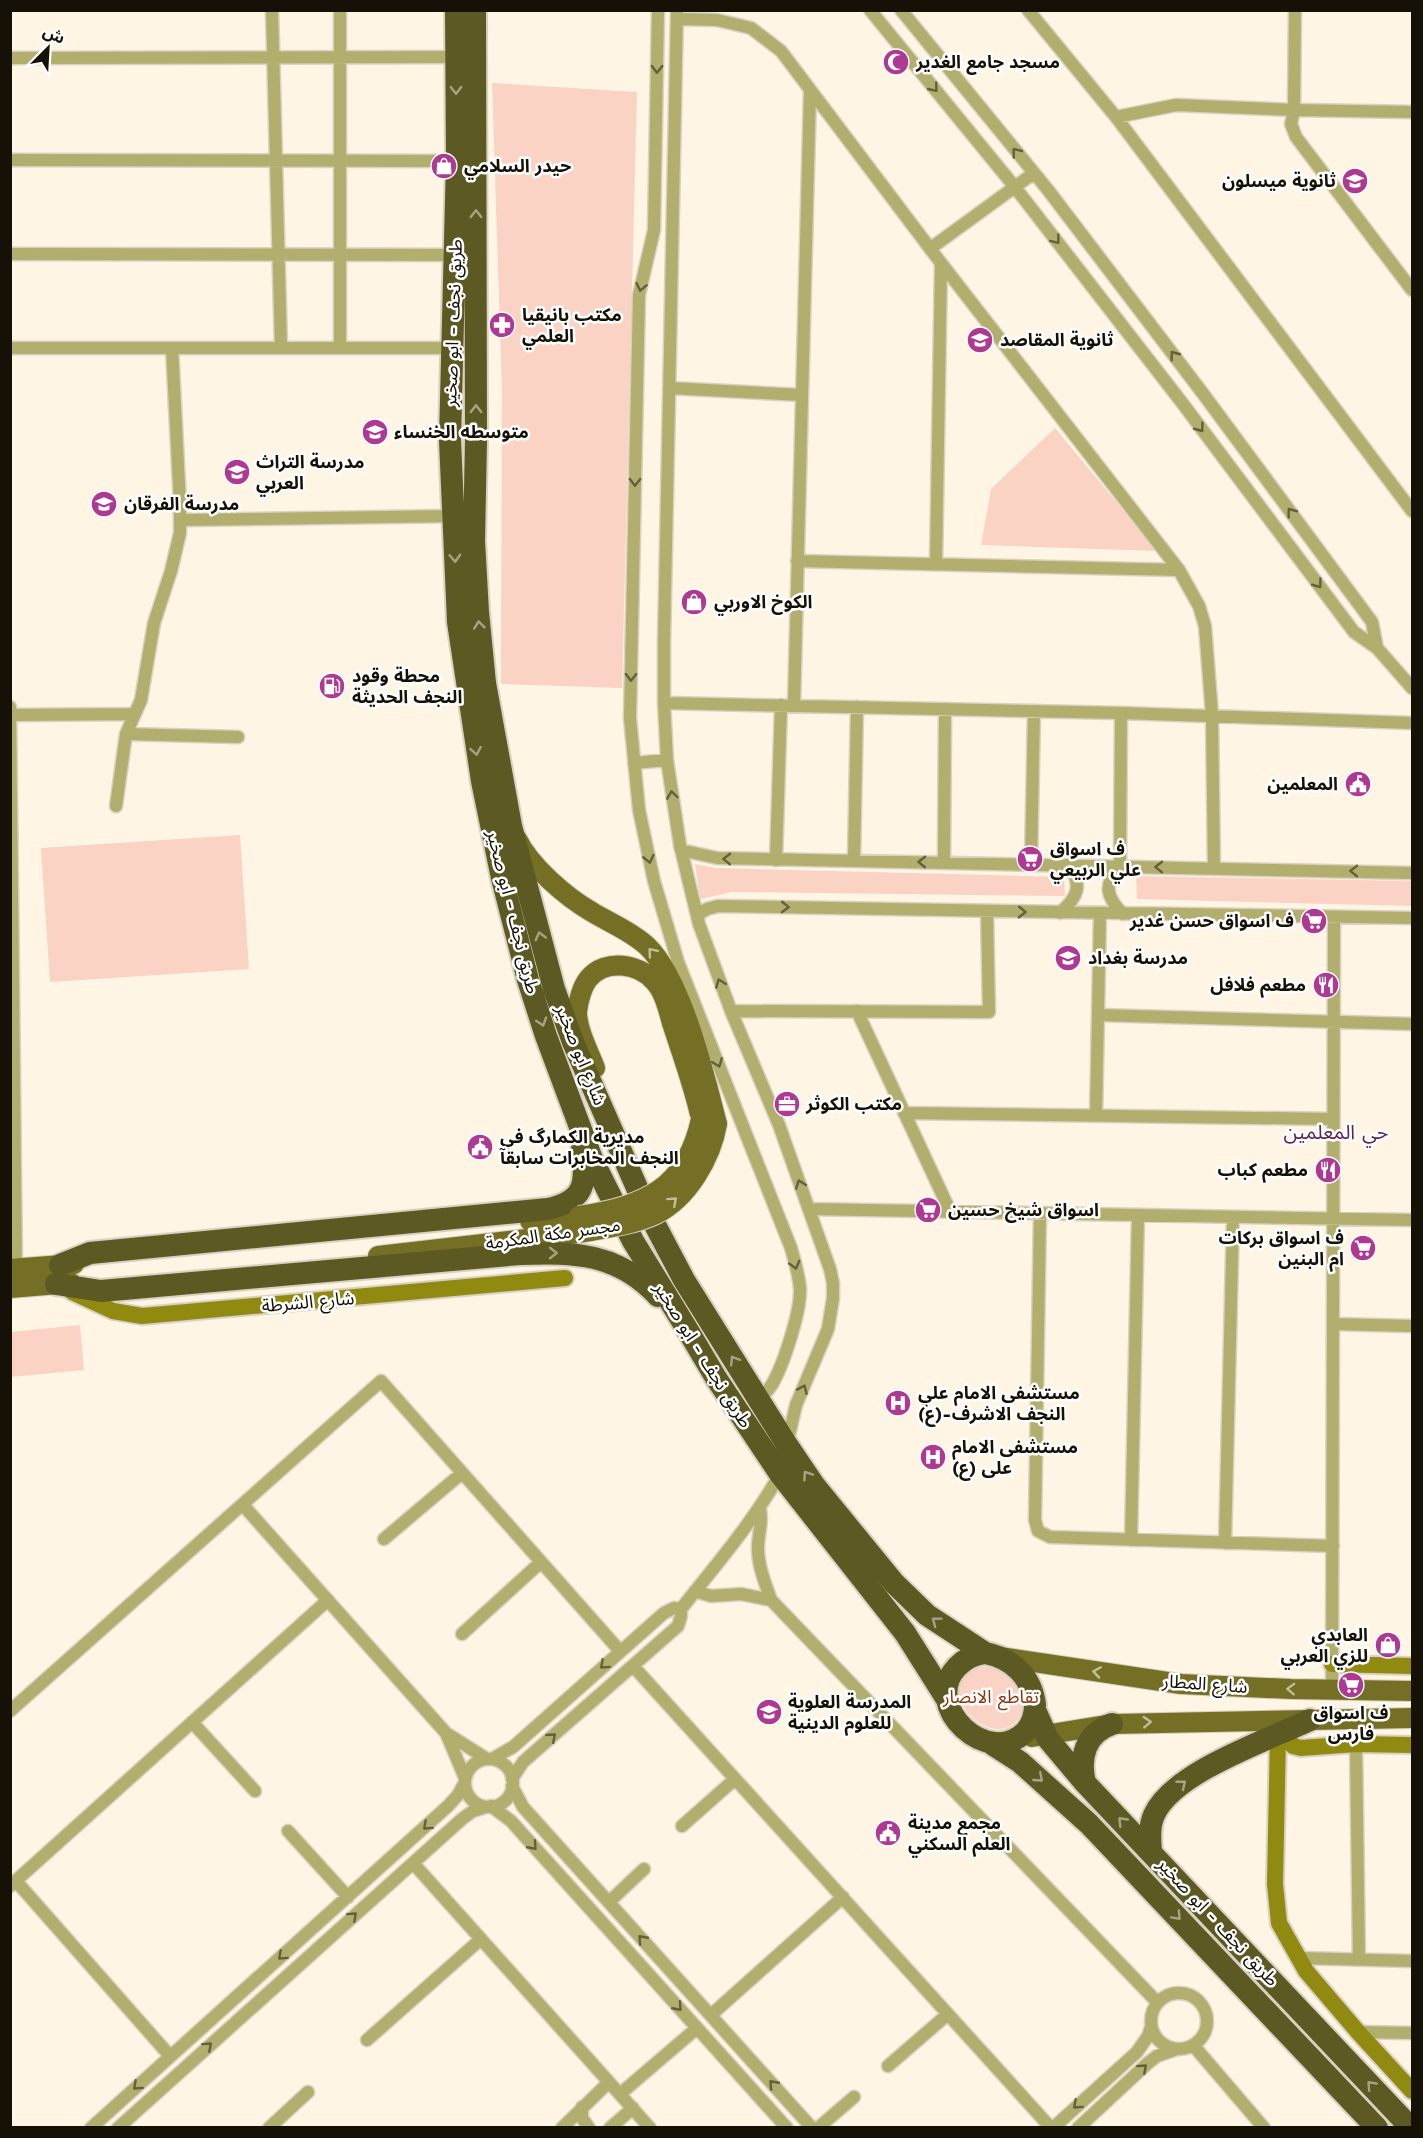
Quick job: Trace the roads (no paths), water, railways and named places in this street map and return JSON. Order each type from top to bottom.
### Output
[{"type":"highway","name":"طريق نجف - ابو صخير","points":[[456,10],[457,161],[450,440],[458,622],[475,744],[513,930],[543,1025],[592,1159],[628,1232],[716,1378],[780,1474],[905,1633],[946,1698]]},
{"type":"highway","name":"طريق نجف - ابو صخير","points":[[475,10],[476,440],[474,540],[485,683]]},
{"type":"highway","points":[[450,440],[463,445],[476,440]]},
{"type":"highway","points":[[451,489],[462,483],[474,488]]},
{"type":"highway","name":"شارع ابو صخير","points":[[485,683],[511,826],[554,989],[573,1042],[645,1206],[684,1280],[787,1445]]},
{"type":"highway","points":[[58,1275],[90,1253],[507,1214],[565,1205],[578,1195],[585,1182],[580,1141],[570,1101]]},
{"type":"highway","points":[[58,1275],[101,1291],[520,1254],[576,1254],[609,1262],[626,1270],[654,1292],[687,1329]]},
{"type":"highway","points":[[787,1445],[814,1485],[894,1583],[927,1615],[992,1655],[1015,1666],[1027,1680],[1032,1689],[1035,1710],[1028,1729],[1019,1737],[999,1743],[976,1737],[966,1730],[952,1713],[946,1698],[948,1680],[954,1670],[967,1658],[992,1655]]},
{"type":"highway","name":"طريق نجف - ابو صخير","points":[[1035,1710],[1045,1734],[1057,1752],[1411,2127]]},
{"type":"highway","points":[[1151,1851],[1153,1816],[1163,1800],[1180,1784],[1209,1766],[1310,1720]]},
{"type":"highway","points":[[1085,1783],[1082,1761],[1087,1744],[1102,1727],[1112,1724]]},
{"type":"highway","name":"طريق نجف - ابو صخير","points":[[999,1743],[1089,1824],[1377,2127]]},
{"type":"main road","points":[[511,826],[521,848],[561,890],[592,912],[632,934],[647,946],[658,960],[686,1018],[706,1081],[709,1121]]},
{"type":"main road","points":[[609,1123],[602,1087],[577,1013],[581,996],[590,977],[601,970],[617,965],[629,966],[647,973],[657,983],[709,1121]]},
{"type":"main road","name":"مجسر مكة المكرمة","points":[[58,1275],[355,1259],[579,1224],[640,1202],[660,1191],[677,1174],[698,1135],[709,1121]]},
{"type":"main road","name":"مجسر مكة المكرمة","points":[[58,1275],[351,1238],[579,1224]]},
{"type":"main road","points":[[13,1269],[58,1275]]},
{"type":"main road","points":[[10,1288],[58,1275]]},
{"type":"main road","name":"شارع المطار","points":[[992,1655],[1181,1684],[1413,1691]]},
{"type":"main road","name":"شارع المطار","points":[[999,1743],[1112,1724],[1413,1718]]},
{"type":"street","points":[[272,10],[281,348]]},
{"type":"street","points":[[340,10],[340,348]]},
{"type":"street","points":[[658,10],[654,230],[639,295],[630,718],[639,810],[665,922],[791,1248],[798,1275],[800,1301],[795,1324],[772,1384],[764,1394],[757,1397]]},
{"type":"street","points":[[870,10],[1014,186],[1354,632],[1377,648],[1413,688]]},
{"type":"street","points":[[901,10],[1034,173],[1201,391],[1372,622],[1377,648]]},
{"type":"street","points":[[1028,10],[1116,117],[1413,511]]},
{"type":"street","points":[[1295,10],[1294,110],[1291,124],[1296,137],[1413,290]]},
{"type":"street","points":[[699,924],[680,845],[667,760],[664,703],[677,15],[750,28],[781,51],[941,263],[1179,570],[1199,606],[1205,626],[1212,715],[1214,868]]},
{"type":"street","points":[[10,58],[455,57]]},
{"type":"street","points":[[776,860],[797,561],[810,92]]},
{"type":"street","points":[[1116,117],[1176,105],[1413,112]]},
{"type":"street","points":[[10,160],[457,161]]},
{"type":"street","points":[[931,248],[1034,173]]},
{"type":"street","points":[[654,230],[673,231]]},
{"type":"street","points":[[10,254],[455,255]]},
{"type":"street","points":[[936,564],[941,263]]},
{"type":"street","points":[[10,348],[453,348]]},
{"type":"street","points":[[116,806],[126,734],[143,691],[151,637],[171,572],[181,520],[172,348]]},
{"type":"street","points":[[669,388],[802,395]]},
{"type":"street","points":[[1182,404],[1201,391]]},
{"type":"street","points":[[181,520],[452,516]]},
{"type":"street","points":[[797,561],[1179,570]]},
{"type":"street","points":[[664,703],[1212,715],[1413,723]]},
{"type":"street","points":[[854,861],[858,707]]},
{"type":"street","points":[[10,708],[13,1269]]},
{"type":"street","points":[[944,863],[945,709]]},
{"type":"street","points":[[1031,864],[1034,711]]},
{"type":"street","points":[[1121,713],[1120,866],[1109,882],[1108,891],[1110,899],[1123,914]]},
{"type":"street","points":[[10,715],[134,714]]},
{"type":"street","points":[[126,734],[238,737]]},
{"type":"street","points":[[634,763],[667,760]]},
{"type":"street","points":[[680,845],[681,850],[704,857],[776,860],[1413,873]]},
{"type":"street","points":[[1060,913],[1074,899],[1077,890],[1077,881],[1068,865]]},
{"type":"street","points":[[787,1445],[796,1405],[828,1329],[833,1299],[830,1269],[779,1125],[731,1011],[696,915],[718,906],[1413,918]]},
{"type":"street","points":[[731,1011],[990,1012],[987,912]]},
{"type":"street","points":[[1096,1116],[1100,913]]},
{"type":"street","points":[[1332,1690],[1334,917]]},
{"type":"street","points":[[857,1011],[950,1211]]},
{"type":"street","points":[[1098,1015],[1413,1024]]},
{"type":"street","points":[[904,1113],[1334,1119]]},
{"type":"street","points":[[809,1209],[1413,1220]]},
{"type":"street","points":[[1040,1213],[1036,1526],[1043,1535],[1333,1546]]},
{"type":"street","points":[[1131,1540],[1137,1215]]},
{"type":"street","points":[[1225,1543],[1233,1217]]},
{"type":"street","name":"شارع الشرطة","points":[[58,1275],[113,1311],[142,1316],[565,1278]]},
{"type":"street","points":[[1333,1324],[1413,1326]]},
{"type":"street","points":[[10,1711],[381,1382],[620,1651]]},
{"type":"street","points":[[384,1539],[462,1473]]},
{"type":"street","points":[[118,2127],[467,1815],[507,1798],[523,1762],[678,1626],[681,1609],[732,1545],[751,1516],[760,1509],[780,1474]]},
{"type":"street","points":[[243,1505],[446,1733],[507,1768],[523,1807],[812,2127]]},
{"type":"street","points":[[760,1509],[759,1565],[771,1600],[1157,2002]]},
{"type":"street","points":[[462,1634],[541,1562]]},
{"type":"street","points":[[695,1591],[711,1596],[741,1594],[771,1600]]},
{"type":"street","points":[[170,2056],[13,1883],[328,1600]]},
{"type":"street","points":[[91,2127],[448,1806],[458,1795],[467,1772],[475,1763],[490,1759],[513,1747],[664,1613],[674,1608],[681,1609]]},
{"type":"street","points":[[1332,1664],[1413,1666]]},
{"type":"street","points":[[633,1666],[1052,2127],[1137,2052],[1148,2036],[1152,2010],[1157,2002],[1165,1995],[1176,1992],[1187,1993],[1197,1998],[1208,2017],[1207,2028],[1202,2038],[1193,2045],[1157,2056],[1078,2127]]},
{"type":"street","points":[[192,1722],[255,1791]]},
{"type":"street","points":[[446,1733],[465,1780],[467,1793],[471,1798],[511,1821],[787,2127]]},
{"type":"street","points":[[1281,1733],[1293,1746],[1301,1748],[1356,1744],[1413,1745]]},
{"type":"street","points":[[1281,1733],[1275,1884],[1279,1923],[1306,1971],[1413,2091]]},
{"type":"street","points":[[1356,1744],[1359,1960]]},
{"type":"street","points":[[682,1826],[735,1779]]},
{"type":"street","points":[[288,1831],[348,1897]]},
{"type":"street","points":[[413,1863],[650,2127]]},
{"type":"street","points":[[609,1902],[644,1869]]},
{"type":"street","points":[[711,2015],[843,1897]]},
{"type":"street","points":[[367,2040],[481,1939]]},
{"type":"street","points":[[1299,1958],[1413,1961]]},
{"type":"street","points":[[888,2067],[948,2013]]},
{"type":"street","points":[[1151,2027],[1160,2042],[1177,2049]]},
{"type":"street","points":[[620,2094],[697,2028]]},
{"type":"street","points":[[1358,2032],[1413,2033]]},
{"type":"street","points":[[1193,2045],[1264,2127]]},
{"type":"street","points":[[562,2127],[609,2082]]},
{"type":"street","points":[[268,2127],[308,2092]]},
{"type":"street","points":[[818,2127],[854,2097]]},
{"type":"street","points":[[582,2107],[582,2118],[589,2127]]},
{"type":"street","points":[[610,2127],[633,2108]]},
{"type":"street","points":[[129,2117],[139,2127]]},
{"type":"place","name":"مسجد جامع الغدير","points":[[896,62]]},
{"type":"place","name":"حيدر السلامي","points":[[444,166]]},
{"type":"place","name":"ثانوية ميسلون","points":[[1355,181]]},
{"type":"place","name":"مكتب بانيقيا العلمي","points":[[502,325]]},
{"type":"place","name":"ثانوية المقاصد","points":[[980,340]]},
{"type":"place","name":"متوسطه الخنساء","points":[[375,432]]},
{"type":"place","name":"مدرسة التراث العربي","points":[[237,472]]},
{"type":"place","name":"مدرسة الفرقان","points":[[104,504]]},
{"type":"place","name":"الكوخ الاوربي","points":[[694,602]]},
{"type":"place","name":"محطة وقود النجف الحديثة","points":[[332,686]]},
{"type":"place","name":"المعلمين","points":[[1358,784]]},
{"type":"place","name":"ف اسواق علي الربيعي","points":[[1030,859]]},
{"type":"place","name":"ف اسواق حسن غدير","points":[[1314,921]]},
{"type":"place","name":"مدرسة بغداد","points":[[1068,958]]},
{"type":"place","name":"مطعم فلافل","points":[[1326,985]]},
{"type":"place","name":"مكتب الكوثر","points":[[787,1104]]},
{"type":"place","name":"مديرية الكمارگ في النجف المخابرات سابقآ","points":[[480,1147]]},
{"type":"place","name":"مطعم كباب","points":[[1328,1170]]},
{"type":"place","name":"اسواق شيخ حسين","points":[[928,1210]]},
{"type":"place","name":"ف اسواق بركات ام البنين","points":[[1363,1248]]},
{"type":"place","name":"مستشفى الامام علي (ع)-النجف الاشرف","points":[[898,1403]]},
{"type":"place","name":"مستشفی الامام علی (ع)","points":[[933,1457]]},
{"type":"place","name":"العابدي للزي العربي","points":[[1388,1645]]},
{"type":"place","name":"ف اسواق فارس","points":[[1351,1685]]},
{"type":"place","name":"المدرسة العلوية للعلوم الدينية","points":[[769,1712]]},
{"type":"place","name":"مجمع مدينة العلم السكني","points":[[888,1833]]},
{"type":"district","name":"حي المعلمين","points":[[1336,1132]]},
{"type":"park label","name":"تقاطع الانصار","points":[[991,1697]]}]
